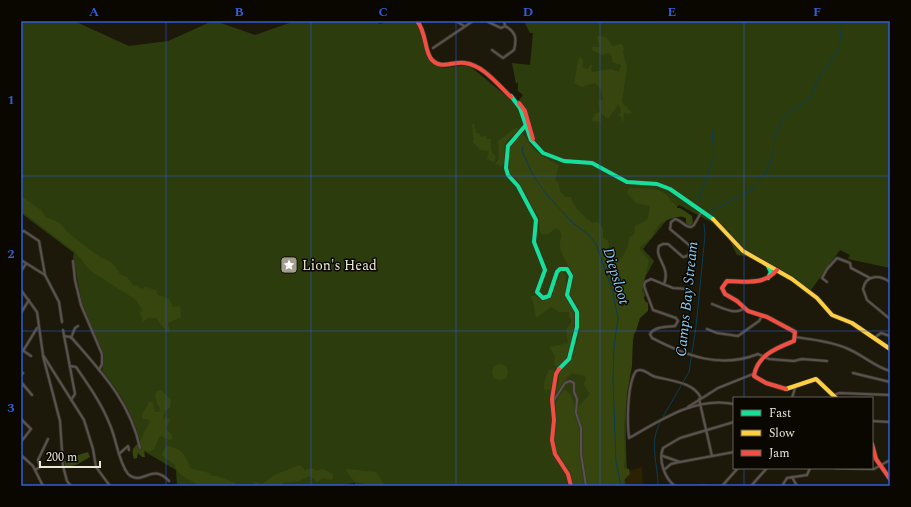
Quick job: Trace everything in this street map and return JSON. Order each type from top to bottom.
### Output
[{"type":"main road","points":[[417,21],[425,31],[428,52],[433,61],[444,65],[461,63],[470,65],[492,80],[511,96],[526,112],[524,126],[508,146],[506,168],[508,175],[518,186],[536,220],[534,242],[545,270],[537,292],[542,298],[549,296],[552,292],[556,272],[560,269],[566,269],[571,276],[567,289],[567,296],[577,314],[577,327],[568,360],[556,373],[552,402],[554,418],[552,438],[553,449],[568,476],[571,486]]},
{"type":"main road","points":[[511,96],[520,107],[530,134],[535,142],[541,150],[553,157]]},
{"type":"main road","points":[[524,126],[536,146],[543,153],[564,160],[592,164],[630,182],[663,185],[716,221],[743,251],[776,270],[814,296],[832,315],[852,323],[890,349]]},
{"type":"main road","points":[[768,265],[771,271],[768,278]]},
{"type":"main road","points":[[759,282],[768,278],[776,270]]},
{"type":"main road","points":[[776,270],[769,280],[759,282],[729,281],[722,285],[724,293],[749,312],[792,329],[796,337],[791,342],[770,350],[755,368],[753,374],[757,379],[766,383],[788,389],[795,388],[816,379],[835,397]]},
{"type":"main road","points":[[873,451],[890,479]]},
{"type":"street","points":[[456,21],[464,26]]},
{"type":"street","points":[[433,48],[473,21]]},
{"type":"street","points":[[486,21],[500,28],[505,26],[513,30],[515,35],[513,52],[504,58],[492,50]]},
{"type":"street","points":[[504,21],[505,26]]},
{"type":"street","points":[[664,284],[667,274],[658,253],[659,246],[668,244],[683,257],[687,256],[690,251],[689,245],[671,230],[671,222],[675,219],[680,219],[686,226],[691,228],[702,211]]},
{"type":"street","points":[[22,231],[39,240],[45,275],[59,302],[62,322]]},
{"type":"street","points":[[827,282],[822,278],[838,258],[850,263],[851,268],[870,278],[881,277],[890,282]]},
{"type":"street","points":[[21,260],[45,275]]},
{"type":"street","points":[[72,261],[81,304],[102,354],[102,364],[99,370]]},
{"type":"street","points":[[21,271],[26,263]]},
{"type":"street","points":[[831,265],[835,267]]},
{"type":"street","points":[[40,272],[44,268]]},
{"type":"street","points":[[870,278],[863,286],[864,297],[870,304],[890,319]]},
{"type":"street","points":[[688,289],[676,288],[650,279],[645,282],[644,286],[652,308],[655,311],[676,318],[678,322],[675,326],[653,330],[650,336],[692,356],[705,360],[743,359],[758,354],[770,359],[792,361],[802,359],[827,361]]},
{"type":"street","points":[[21,290],[37,312],[43,355],[60,421],[63,466],[67,482],[71,486]]},
{"type":"street","points":[[21,313],[29,300]]},
{"type":"street","points":[[712,304],[736,312],[744,308]]},
{"type":"street","points":[[707,328],[714,332],[738,336],[759,321],[762,316]]},
{"type":"street","points":[[71,338],[78,326]]},
{"type":"street","points":[[31,356],[22,350],[37,328]]},
{"type":"street","points":[[63,330],[75,395],[71,400]]},
{"type":"street","points":[[874,338],[881,333],[890,336]]},
{"type":"street","points":[[64,336],[71,338],[117,392],[134,429],[140,448]]},
{"type":"street","points":[[796,337],[813,338],[847,348],[875,365],[890,370]]},
{"type":"street","points":[[43,355],[84,421],[96,468],[110,486]]},
{"type":"street","points":[[70,366],[75,367],[98,400],[111,426],[126,472],[131,477],[139,478],[156,472],[162,474],[169,481]]},
{"type":"street","points":[[712,456],[700,405],[700,399],[698,394],[685,384],[653,376],[642,370],[636,371],[633,378],[629,399],[629,438],[687,407],[700,399],[718,388],[753,374]]},
{"type":"street","points":[[853,373],[890,382]]},
{"type":"street","points":[[552,402],[565,383],[570,381],[574,383],[574,392],[578,401],[576,413],[581,428],[581,454],[586,486]]},
{"type":"street","points":[[21,382],[32,395]]},
{"type":"street","points":[[792,397],[795,388]]},
{"type":"street","points":[[835,397],[839,393],[890,395]]},
{"type":"street","points":[[687,407],[716,403],[733,404]]},
{"type":"street","points":[[21,419],[31,429],[21,442]]},
{"type":"street","points":[[873,421],[890,422]]},
{"type":"street","points":[[675,486],[667,478],[664,470],[662,449],[666,445],[680,438],[733,422]]},
{"type":"street","points":[[35,470],[40,467],[38,460],[48,439]]},
{"type":"street","points":[[119,454],[128,446],[129,450]]},
{"type":"street","points":[[664,470],[671,464],[733,452]]},
{"type":"street","points":[[21,455],[35,470],[44,486]]},
{"type":"street","points":[[662,455],[680,462]]},
{"type":"street","points":[[873,469],[881,466],[890,460]]},
{"type":"street","points":[[722,486],[737,469]]},
{"type":"street","points":[[751,486],[766,469]]},
{"type":"street","points":[[782,486],[785,479],[807,475],[810,469]]},
{"type":"street","points":[[792,477],[797,486]]},
{"type":"street","points":[[699,486],[708,486]]},
{"type":"shaded area","points":[[642,467],[643,486],[626,486],[624,472]]},
{"type":"green space","points":[[21,21],[74,21],[129,46],[168,41],[208,23],[218,22],[255,35],[295,21],[375,21],[380,24],[388,21],[413,21],[422,32],[426,51],[431,62],[437,66],[445,68],[462,66],[471,67],[516,104],[523,95],[518,91],[518,82],[516,84],[512,63],[530,65],[533,33],[530,33],[524,21],[890,21],[890,268],[848,259],[850,255],[840,250],[811,290],[798,281],[785,277],[755,257],[737,255],[730,241],[730,232],[679,205],[643,249],[654,261],[642,283],[646,296],[644,297],[638,318],[630,361],[626,406],[627,471],[624,473],[626,486],[355,486],[355,483],[335,486],[177,486],[176,470],[142,450],[136,428],[122,398],[102,371],[104,355],[82,304],[73,257],[74,253],[21,213]]},
{"type":"green space","points":[[598,36],[607,38],[612,46],[622,44],[624,48],[623,52],[627,68],[622,102],[632,113],[624,113],[623,123],[618,114],[621,114],[621,109],[618,105],[608,119],[601,113],[601,122],[592,121],[594,114],[600,112],[599,102],[603,99],[601,89],[595,83],[582,87],[574,83],[580,57],[583,61],[582,67],[588,69],[590,65],[593,65],[591,69],[592,72],[611,69],[619,72],[621,65],[612,62],[612,55],[609,53],[602,55],[592,50],[592,47],[600,47],[597,39]]},
{"type":"green space","points":[[474,123],[476,133],[479,133],[481,137],[486,136],[487,139],[491,139],[492,151],[496,156],[494,162],[487,159],[489,151],[480,150],[473,142],[474,138],[472,125]]},
{"type":"green space","points":[[520,127],[505,143],[504,164],[500,167],[498,164],[495,165],[499,158],[498,141],[514,129]]},
{"type":"green space","points":[[522,134],[537,152],[559,165],[555,180],[559,183],[560,191],[565,197],[571,197],[574,205],[592,223],[598,222],[603,229],[603,237],[608,241],[610,255],[613,258],[622,258],[628,246],[629,237],[634,235],[635,226],[646,221],[648,216],[650,206],[636,203],[627,193],[629,188],[661,191],[676,205],[677,208],[680,208],[692,216],[693,223],[690,226],[686,223],[686,218],[683,217],[673,218],[660,223],[651,238],[639,248],[649,260],[642,291],[645,301],[648,303],[648,311],[640,318],[636,331],[633,335],[632,366],[624,425],[624,468],[629,469],[630,474],[624,480],[623,486],[573,486],[570,475],[557,454],[554,442],[556,420],[555,405],[559,395],[565,389],[570,394],[576,409],[590,394],[583,384],[586,380],[585,376],[572,373],[555,393],[559,381],[559,373],[569,362],[574,351],[578,337],[580,317],[579,311],[570,295],[573,273],[561,251],[561,233],[556,228],[547,235],[540,233],[538,217],[519,183],[509,173],[509,149]]},
{"type":"green space","points":[[21,196],[41,210],[46,217],[60,223],[67,232],[101,258],[110,261],[120,274],[127,277],[134,286],[138,285],[141,289],[146,287],[156,290],[158,295],[169,299],[173,307],[180,306],[181,317],[168,323],[170,332],[167,332],[156,318],[148,318],[143,322],[140,312],[143,311],[136,300],[91,271],[75,252],[21,211]]},
{"type":"green space","points":[[562,271],[566,276],[566,297],[574,311],[574,328],[568,357],[557,367],[554,365],[555,356],[549,347],[568,343],[566,330],[572,321],[569,317],[569,312],[559,312],[551,307],[536,318],[533,301],[530,297],[534,295],[542,300],[551,298],[556,282],[559,279],[559,273]]},
{"type":"green space","points":[[500,364],[507,369],[508,372],[503,379],[500,380],[493,375],[492,372],[497,365]]},
{"type":"green space","points":[[549,370],[555,370],[550,396],[551,390],[547,389],[546,394],[544,388],[545,379]]},
{"type":"green space","points":[[161,390],[171,400],[170,408],[166,410],[163,418],[170,419],[166,429],[172,435],[172,438],[170,440],[160,436],[154,449],[149,452],[144,450],[145,457],[142,457],[138,453],[137,458],[134,459],[133,449],[141,439],[150,421],[148,419],[143,419],[142,414],[150,401],[153,403],[155,412],[159,412],[160,408],[157,404],[155,395],[157,391]]},
{"type":"green space","points":[[167,446],[177,449],[183,453],[190,468],[209,473],[213,476],[217,476],[235,483],[236,486],[200,486],[181,475],[177,471],[174,464],[161,455]]},
{"type":"green space","points":[[88,452],[90,457],[76,465],[65,467],[64,458],[66,462],[75,460],[75,456]]},
{"type":"green space","points":[[300,465],[305,470],[313,468],[317,471],[323,469],[333,474],[333,478],[331,480],[323,478],[317,482],[310,476],[299,481],[283,483],[281,486],[252,486],[255,482],[262,484],[274,475]]},
{"type":"green space","points":[[347,469],[376,472],[385,486],[371,486],[354,481],[346,471]]},
{"type":"waterway","name":"Camps Bay Stream","points":[[711,211],[750,191],[766,173],[773,154],[774,136],[785,115],[810,98],[819,77],[839,49],[842,21]]},
{"type":"waterway","name":"Camps Bay Stream","points":[[698,200],[714,158],[712,130]]},
{"type":"waterway","name":"Diepsloot","points":[[523,146],[522,151],[533,175],[546,194],[573,223],[589,235],[596,244],[612,289],[618,318],[614,347],[613,380],[616,462],[621,486]]},
{"type":"waterway","name":"Camps Bay Stream","points":[[663,417],[689,372],[696,327],[705,235],[704,224]]},
{"type":"waterway","name":"Camps Bay Stream","points":[[658,486],[654,445],[657,429],[661,421]]},
{"type":"traffic: fast","points":[[511,96],[520,108],[531,140],[543,153],[564,161],[592,163],[627,182],[657,184],[670,189],[713,219]]},
{"type":"traffic: fast","points":[[525,126],[508,146],[506,168],[508,175],[518,186],[536,220],[534,242],[545,270],[537,292],[543,298],[549,296],[557,272],[560,269],[567,269],[571,276],[567,295],[577,312],[577,327],[569,359],[559,369]]},
{"type":"traffic: fast","points":[[768,266],[771,272],[768,278]]},
{"type":"traffic: slow","points":[[713,219],[743,251],[792,279],[817,298],[832,315],[852,323],[890,349]]},
{"type":"traffic: slow","points":[[786,389],[816,379],[835,397]]},
{"type":"traffic: jam","points":[[417,21],[422,31],[429,57],[432,60],[436,63],[444,65],[465,63],[478,67],[490,76],[511,97]]},
{"type":"traffic: jam","points":[[519,103],[525,111],[533,139]]},
{"type":"traffic: jam","points":[[777,270],[772,275],[760,281],[727,281],[722,288],[725,294],[737,301],[748,311],[767,317],[795,332],[794,341],[769,353],[763,358],[759,363],[754,376],[766,383],[786,389]]},
{"type":"traffic: jam","points":[[559,369],[556,374],[552,399],[554,420],[552,440],[555,454],[568,474],[571,486]]},
{"type":"traffic: jam","points":[[873,448],[876,459],[890,479]]},
{"type":"place","name":"Lion's Head","points":[[289,265]]}]
